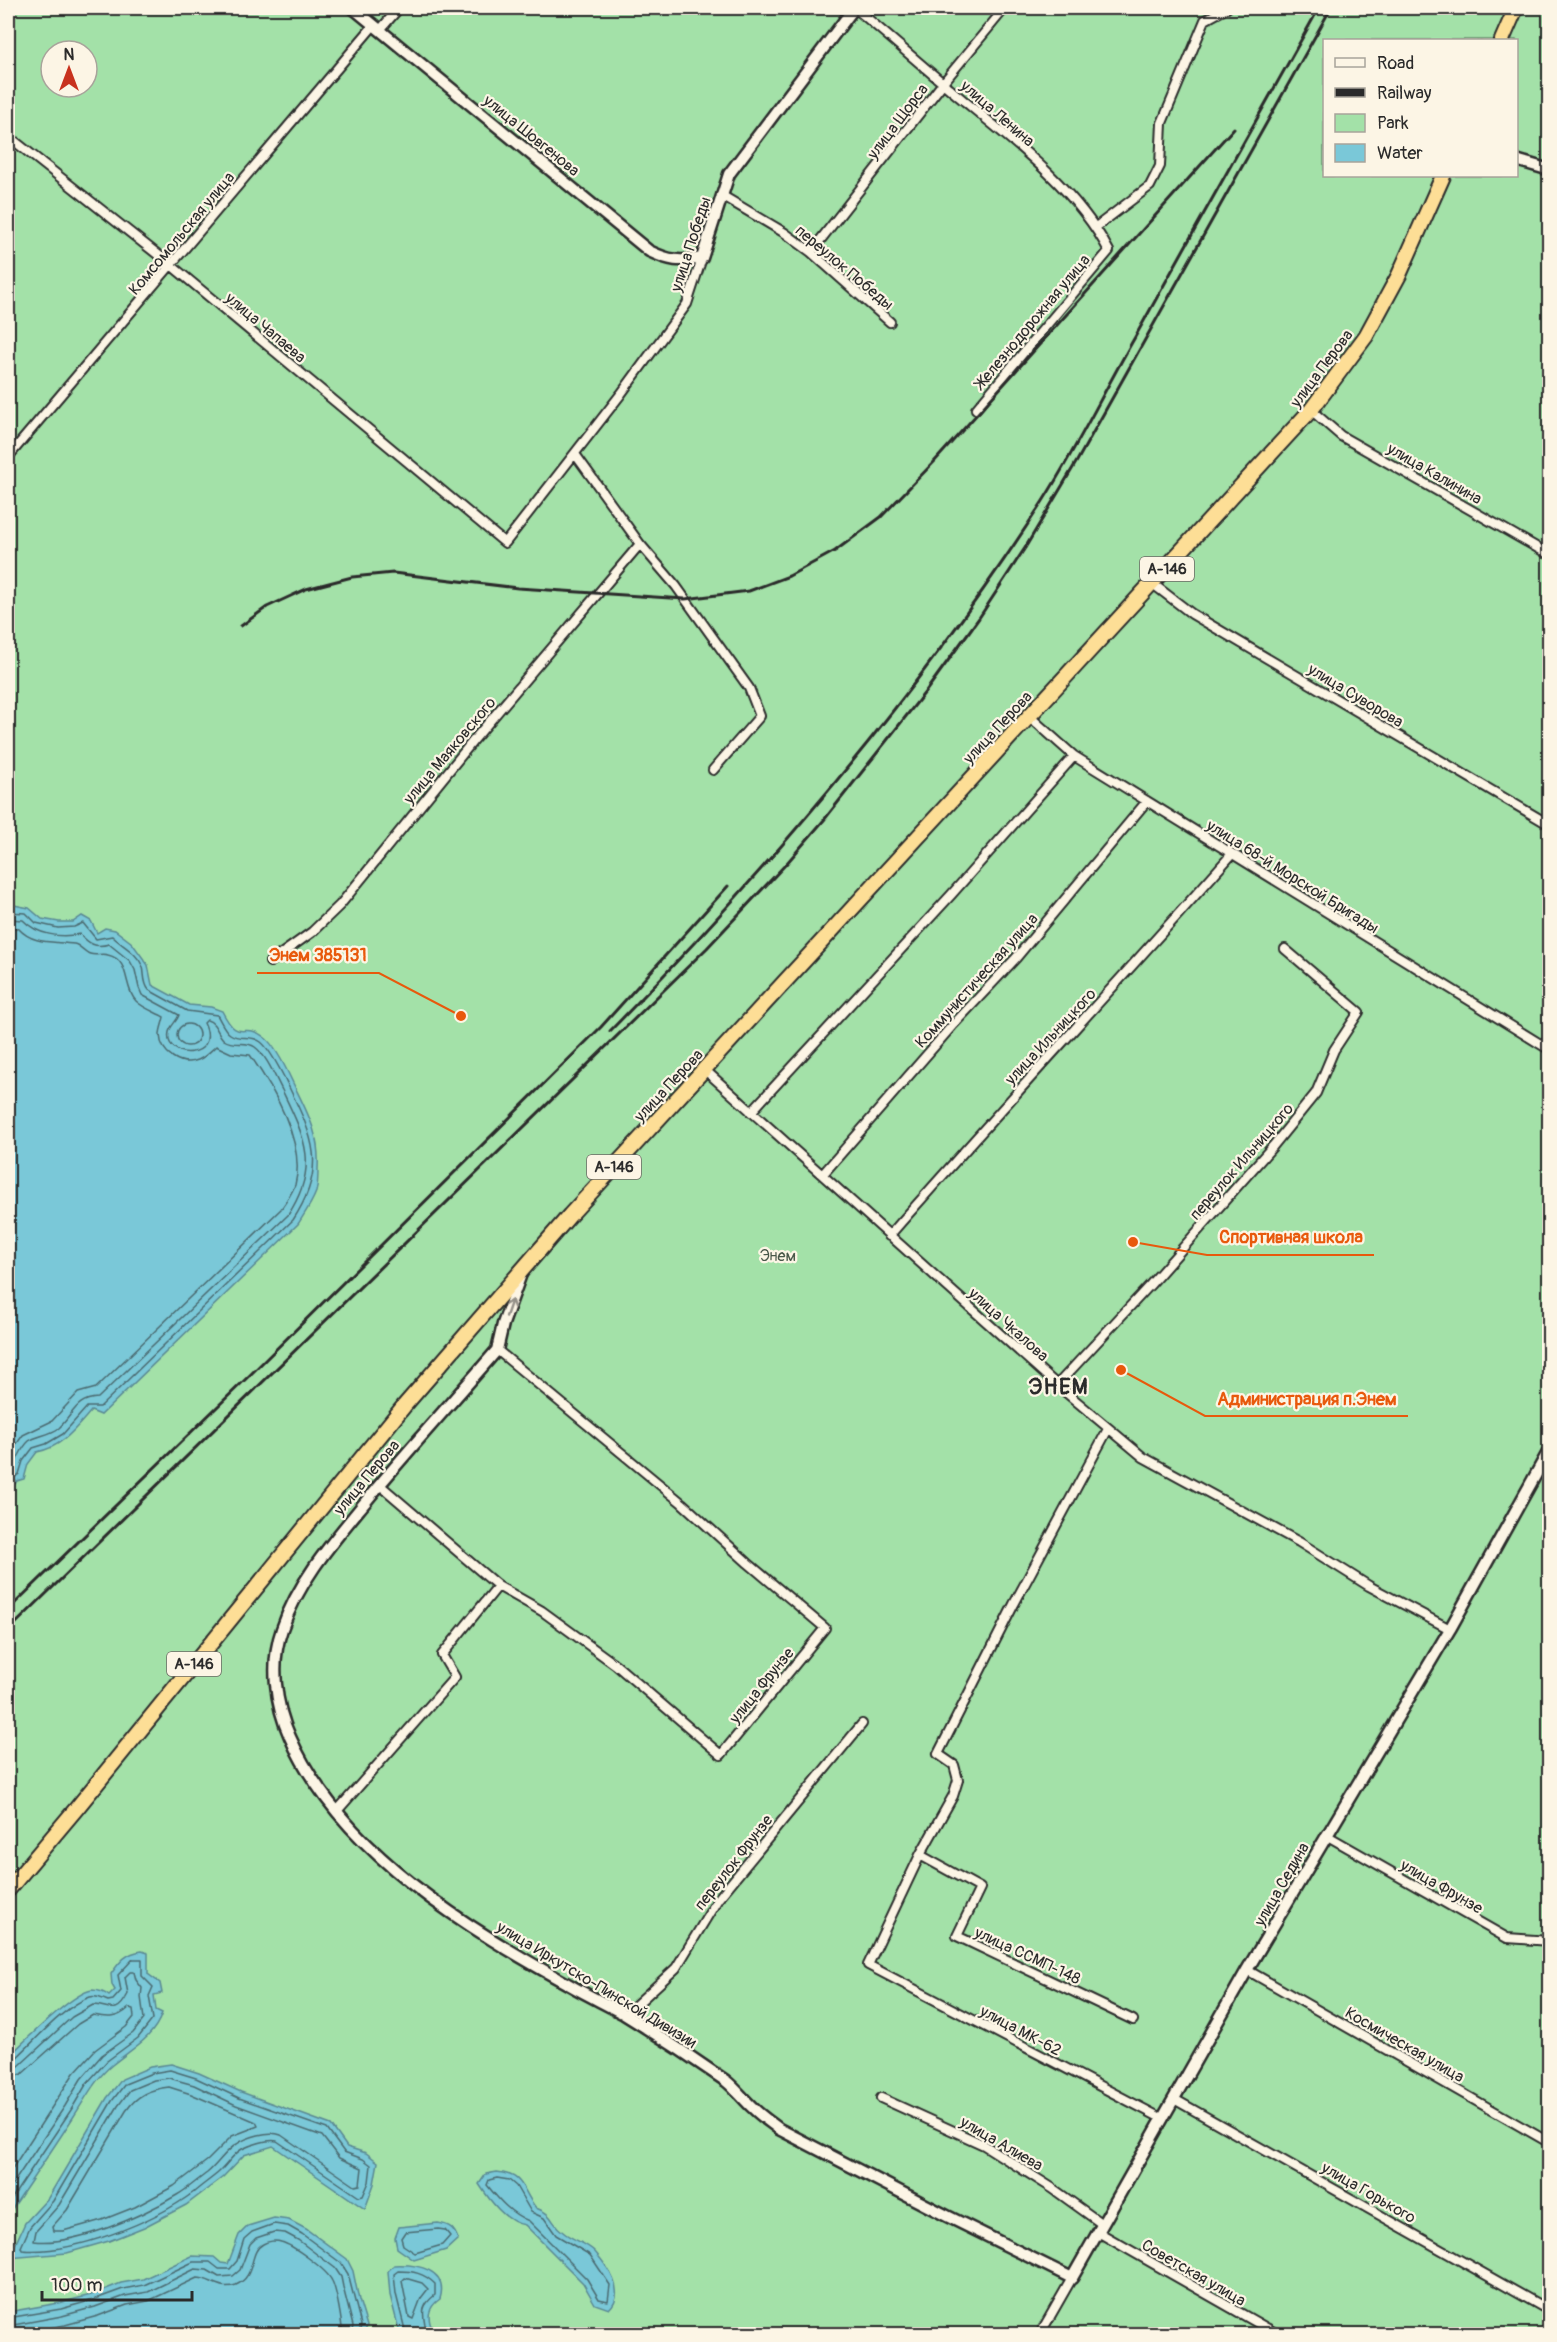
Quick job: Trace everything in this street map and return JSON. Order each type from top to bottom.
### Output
[{"type":"highway","points":[[1502,39],[1516,8]]},
{"type":"highway","name":"улица Перова","points":[[8,1890],[378,1438],[525,1266],[1311,410],[1366,336],[1399,275],[1443,177]]},
{"type":"street","name":"улица Шовгенова","points":[[353,8],[649,251],[667,259],[683,261],[702,258]]},
{"type":"street","name":"Комсомольская улица","points":[[8,457],[377,28],[399,8]]},
{"type":"street","name":"улица Ленина","points":[[855,8],[1003,133],[1077,202],[1096,227],[1109,251]]},
{"type":"street","name":"улица Победы","points":[[505,543],[687,304],[729,174],[855,8]]},
{"type":"street","name":"улица Щорса","points":[[811,252],[943,83],[1005,8]]},
{"type":"street","points":[[1096,227],[1150,186],[1161,166],[1162,123],[1205,20],[1227,8]]},
{"type":"street","name":"улица Чапаева","points":[[8,135],[171,266],[505,543]]},
{"type":"street","points":[[1518,161],[1550,170]]},
{"type":"street","name":"переулок Победы","points":[[721,195],[785,233],[811,252],[890,322]]},
{"type":"street","name":"Железнодорожная улица","points":[[976,409],[1109,251]]},
{"type":"street","name":"улица Калинина","points":[[1311,410],[1341,436],[1550,555]]},
{"type":"street","points":[[575,454],[640,544],[676,586],[749,688],[760,716],[713,770]]},
{"type":"street","name":"улица Маяковского","points":[[270,962],[312,932],[340,905],[473,741],[640,544]]},
{"type":"street","name":"улица Суворова","points":[[1153,584],[1192,614],[1550,825]]},
{"type":"street","name":"улица 68-й Морской Бригады","points":[[1029,716],[1074,756],[1550,1050]]},
{"type":"street","points":[[751,1112],[951,895],[1074,756]]},
{"type":"street","name":"Коммунистическая улица","points":[[823,1174],[952,1026],[1016,958],[1147,801]]},
{"type":"street","name":"улица Ильницкого","points":[[889,1236],[1232,854]]},
{"type":"street","name":"переулок Ильницкого","points":[[1057,1385],[1150,1285],[1273,1146],[1316,1093],[1334,1050],[1359,1012],[1285,949]]},
{"type":"street","name":"улица Чкалова","points":[[705,1070],[1108,1430],[1143,1456],[1299,1542],[1369,1586],[1450,1629]]},
{"type":"street","name":"улица Перова","points":[[285,1725],[278,1697],[275,1665],[280,1632],[291,1606],[339,1533],[497,1350],[503,1324],[525,1266]]},
{"type":"street","name":"улица Фрунзе","points":[[380,1485],[498,1586],[542,1611],[616,1665],[721,1755],[825,1628],[682,1503],[497,1350]]},
{"type":"street","points":[[920,1855],[953,1796],[958,1780],[954,1765],[938,1754],[1014,1604],[1108,1430]]},
{"type":"street","name":"улица Седина","points":[[1040,2334],[1247,1970],[1450,1629],[1550,1449]]},
{"type":"street","points":[[337,1811],[455,1677],[442,1654],[498,1586]]},
{"type":"street","name":"переулок Фрунзе","points":[[625,2015],[676,1968],[717,1899],[862,1724]]},
{"type":"street","name":"улица Иркутско-Пинской Дивизии","points":[[285,1725],[299,1758],[337,1811],[355,1832],[394,1869],[426,1894],[496,1941],[625,2015],[728,2083],[755,2110],[779,2129],[1072,2278]]},
{"type":"street","name":"улица Фрунзе","points":[[1326,1835],[1507,1938],[1550,1941]]},
{"type":"street","name":"улица МК-62","points":[[920,1855],[868,1965],[1163,2119]]},
{"type":"street","name":"улица ССМП-148","points":[[920,1855],[980,1888],[957,1936],[1133,2020]]},
{"type":"street","name":"Космическая улица","points":[[1247,1970],[1550,2143]]},
{"type":"street","name":"улица Алиева","points":[[881,2098],[984,2145],[1034,2176],[1100,2228]]},
{"type":"street","name":"улица Горького","points":[[1174,2099],[1550,2311]]},
{"type":"street","name":"Советская улица","points":[[1100,2228],[1277,2334]]},
{"type":"green space","name":"Энем","points":[[8,8],[1549,8],[1549,2334],[8,2334]]},
{"type":"water","points":[[8,906],[29,908],[42,919],[59,922],[73,922],[82,916],[91,921],[97,933],[105,928],[115,930],[132,943],[148,965],[152,985],[189,1005],[211,1007],[222,1011],[237,1030],[257,1032],[264,1037],[280,1058],[308,1115],[317,1145],[318,1175],[314,1196],[298,1224],[101,1415],[91,1411],[61,1442],[37,1452],[28,1464],[24,1479],[17,1481],[8,1493]]},
{"type":"water","points":[[142,1951],[148,1953],[148,1974],[160,1983],[162,1993],[154,1995],[156,2010],[162,2013],[158,2022],[148,2036],[106,2070],[8,2215],[8,2057],[48,2019],[83,1993],[95,1990],[109,1996],[115,1990],[111,1974],[114,1969],[128,1956]]},
{"type":"water","points":[[171,2064],[331,2125],[347,2147],[366,2153],[378,2162],[374,2184],[365,2209],[273,2146],[244,2155],[223,2177],[186,2205],[144,2227],[109,2241],[67,2253],[9,2258],[25,2223],[48,2198],[107,2098],[122,2079],[150,2067]]},
{"type":"water","points":[[497,2172],[513,2176],[518,2180],[536,2208],[546,2213],[563,2232],[588,2246],[600,2258],[610,2272],[616,2287],[614,2302],[609,2309],[595,2304],[583,2283],[525,2225],[511,2220],[492,2203],[479,2184],[486,2174]]},
{"type":"water","points":[[274,2218],[289,2220],[306,2229],[347,2259],[353,2271],[367,2326],[364,2334],[8,2334],[8,2312],[91,2295],[121,2283],[143,2279],[192,2256],[214,2257],[221,2263],[228,2264],[239,2235],[248,2226]]},
{"type":"water","points":[[438,2223],[451,2228],[458,2239],[446,2250],[414,2260],[397,2248],[395,2238],[399,2227]]},
{"type":"water","points":[[394,2265],[421,2267],[429,2270],[440,2281],[442,2289],[440,2299],[429,2314],[433,2331],[428,2334],[400,2334],[390,2295],[388,2271]]},
{"type":"railway","points":[[610,1031],[728,906],[840,777],[946,642],[995,572],[1067,461],[1319,8]]},
{"type":"railway","points":[[8,1631],[707,948],[824,820],[926,691],[979,618],[1025,548],[1077,461],[1331,8]]},
{"type":"railway","points":[[241,626],[267,607],[306,589],[352,577],[393,573],[518,588],[685,599],[749,591],[789,576],[835,551],[881,517],[934,462],[1234,128]]},
{"type":"railway","points":[[8,1610],[251,1374],[601,1027],[728,886]]},
{"type":"place","name":"Энем 385131","points":[[461,1016]]},
{"type":"place","name":"Спортивная школа","points":[[1133,1242]]},
{"type":"place","name":"Администрация п.Энем","points":[[1121,1370]]},
{"type":"district","name":"ЭНЕМ","points":[[1059,1386]]}]
